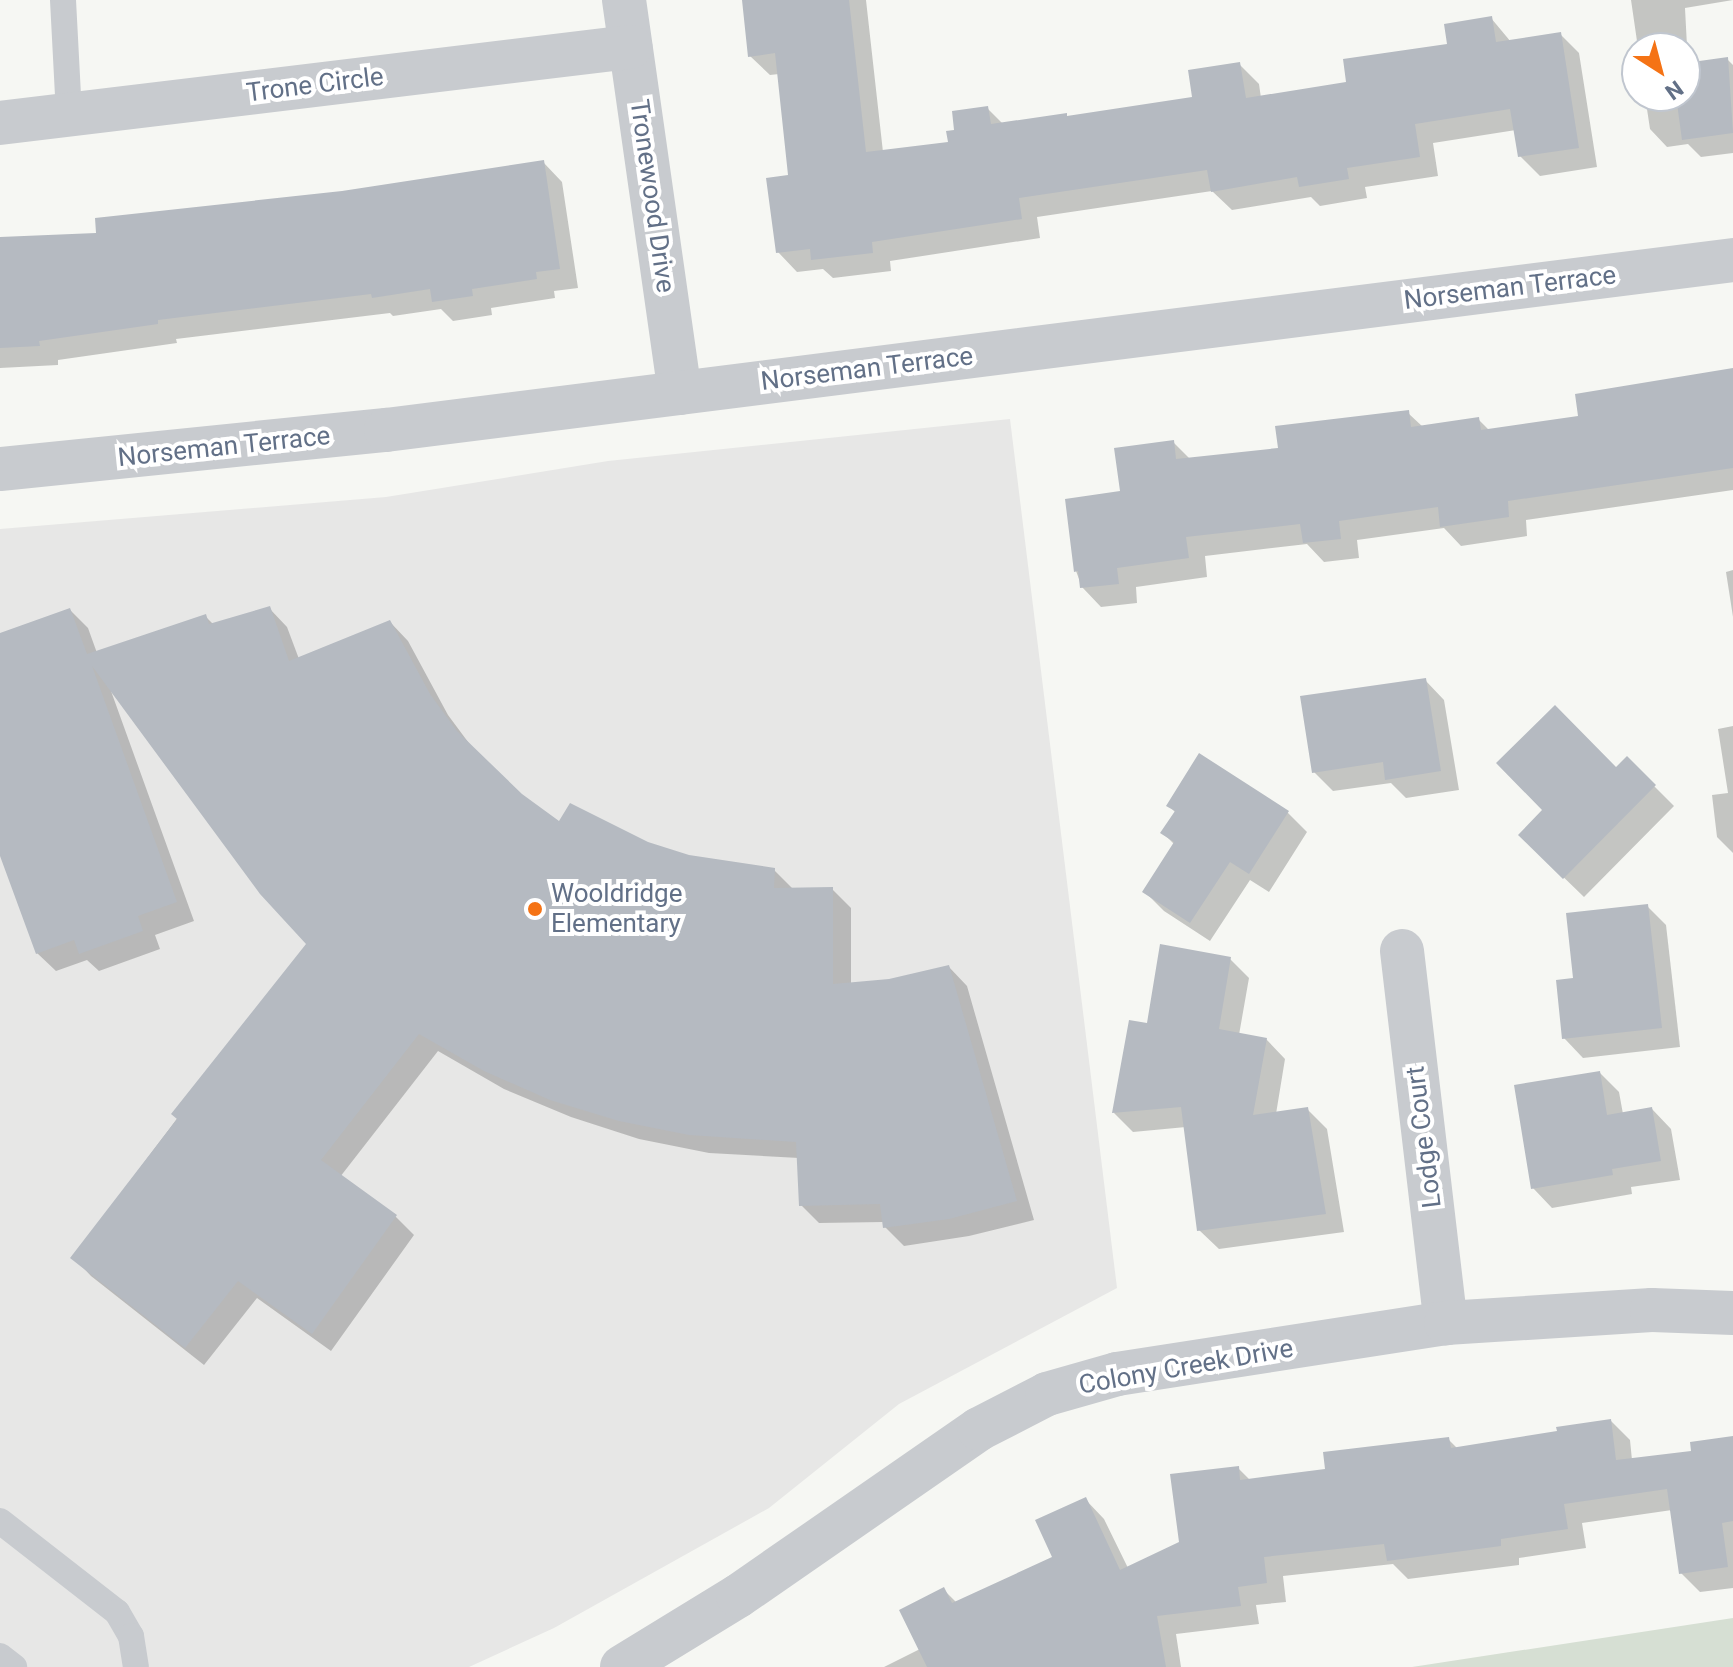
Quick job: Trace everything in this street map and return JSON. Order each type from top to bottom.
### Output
[{"type":"street","name":"Tronewood Drive","points":[[624,0],[680,393]]},
{"type":"street","name":"Trone Circle","points":[[0,123],[630,47]]},
{"type":"street","name":"Norseman Terrace","points":[[0,469],[386,430],[1733,260]]},
{"type":"street","name":"Lodge Court","points":[[1402,951],[1446,1323]]},
{"type":"street","name":"Colony Creek Drive","points":[[622,1667],[738,1596],[979,1429],[1047,1394],[1117,1374],[1446,1323],[1652,1310],[1733,1313]]},
{"type":"lane","points":[[63,0],[69,114]]},
{"type":"lane","points":[[0,1521],[117,1612],[131,1636],[136,1667]]},
{"type":"lane","points":[[0,1656],[14,1667]]},
{"type":"shaded area","name":"Wooldridge Elementary","points":[[1010,419],[1117,1288],[899,1404],[769,1508],[554,1628],[469,1667],[0,1667],[0,529],[386,497],[608,461]]},
{"type":"shaded area","points":[[1733,1618],[1733,1667],[1412,1667]]},
{"type":"building","points":[[742,0],[849,0],[866,152],[948,142],[946,131],[954,130],[952,111],[988,106],[991,124],[1192,97],[1188,70],[1240,62],[1246,98],[1346,82],[1343,59],[1447,44],[1444,24],[1492,16],[1496,42],[1561,32],[1579,148],[1518,157],[1510,109],[1415,124],[1420,157],[1347,168],[1349,179],[1299,187],[1297,177],[1211,192],[1207,170],[1019,198],[1022,219],[872,242],[873,253],[811,260],[810,249],[776,253],[766,178],[788,175],[775,53],[748,57]]},
{"type":"building","points":[[1728,57],[1733,133],[1682,140],[1678,112],[1701,112],[1701,61]]},
{"type":"building","points":[[544,160],[560,269],[536,272],[537,279],[472,289],[473,296],[432,302],[430,289],[372,298],[371,294],[158,320],[158,324],[39,341],[40,346],[0,348],[0,237],[96,233],[95,218],[342,191]]},
{"type":"building","points":[[1733,368],[1733,468],[1508,501],[1509,517],[1440,527],[1438,507],[1339,521],[1341,539],[1303,543],[1300,524],[1186,537],[1189,558],[1117,568],[1119,584],[1080,588],[1078,571],[1074,572],[1065,499],[1120,491],[1114,448],[1174,440],[1176,459],[1278,448],[1275,426],[1409,410],[1411,427],[1479,417],[1481,430],[1578,416],[1575,394]]},
{"type":"building","points":[[270,606],[289,661],[390,620],[430,694],[457,731],[522,794],[559,821],[570,803],[648,842],[689,855],[775,868],[774,888],[833,887],[833,984],[889,979],[949,965],[1017,1201],[949,1219],[883,1228],[880,1204],[799,1206],[796,1142],[689,1135],[619,1121],[550,1100],[484,1071],[419,1034],[321,1160],[397,1215],[312,1334],[238,1281],[185,1348],[70,1258],[177,1119],[171,1114],[306,944],[260,894],[92,666],[177,902],[138,916],[143,931],[79,954],[74,940],[36,954],[0,856],[0,633],[70,608],[87,654],[206,614],[209,624]]},
{"type":"building","points":[[1426,678],[1441,771],[1385,780],[1383,762],[1312,773],[1300,696]]},
{"type":"building","points":[[1555,705],[1616,767],[1627,756],[1656,785],[1563,879],[1518,835],[1542,810],[1496,763]]},
{"type":"building","points":[[1199,753],[1289,811],[1249,874],[1230,862],[1190,923],[1142,892],[1174,842],[1160,833],[1175,811],[1166,806]]},
{"type":"building","points":[[1648,904],[1662,1028],[1562,1039],[1556,980],[1573,978],[1566,913]]},
{"type":"building","points":[[1160,944],[1231,957],[1219,1029],[1267,1038],[1253,1115],[1308,1107],[1326,1214],[1197,1231],[1181,1107],[1112,1113],[1129,1020],[1147,1023]]},
{"type":"building","points":[[1600,1071],[1607,1115],[1652,1107],[1661,1161],[1612,1169],[1613,1175],[1531,1189],[1514,1085]]},
{"type":"building","points":[[1611,1419],[1616,1460],[1691,1451],[1690,1442],[1733,1436],[1733,1521],[1722,1523],[1728,1567],[1679,1574],[1667,1489],[1564,1504],[1568,1529],[1501,1539],[1501,1546],[1387,1561],[1384,1544],[1264,1557],[1267,1583],[1238,1587],[1241,1606],[1157,1616],[1166,1667],[927,1667],[899,1610],[944,1587],[952,1603],[1052,1557],[1035,1520],[1086,1497],[1120,1570],[1179,1542],[1170,1474],[1239,1466],[1240,1480],[1325,1469],[1323,1452],[1449,1437],[1451,1448]]},
{"type":"place","name":"Wooldridge Elementary","points":[[535,909]]}]
